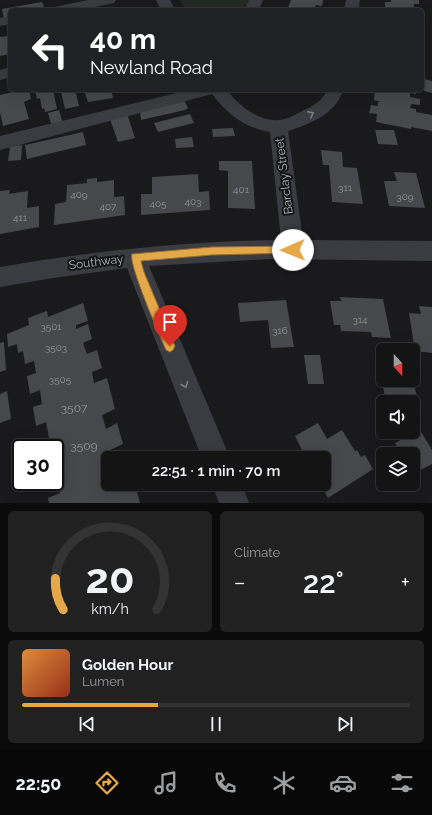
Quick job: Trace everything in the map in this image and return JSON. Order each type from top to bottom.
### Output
[{"type":"street","points":[[69,8],[109,0]]},
{"type":"street","points":[[0,143],[204,92]]},
{"type":"street","name":"Barclay Street","points":[[219,92],[228,104],[238,113],[263,124],[278,126],[293,250]]},
{"type":"street","points":[[278,126],[298,121],[315,113],[326,105],[335,92]]},
{"type":"street","name":"Southway","points":[[0,277],[85,263],[212,251],[432,251]]},
{"type":"street","points":[[136,257],[139,272],[213,451]]},
{"type":"street","points":[[230,491],[234,503]]},
{"type":"shaded area","points":[[180,0],[252,0],[248,8],[185,8]]},
{"type":"building","points":[[291,0],[323,0],[322,6],[316,5],[315,7],[321,8],[288,8]]},
{"type":"building","points":[[391,0],[419,0],[419,4],[414,4],[414,7],[419,8],[385,8],[385,2],[391,2]]},
{"type":"building","points":[[42,2],[44,7],[8,8],[8,18],[4,19],[2,9]]},
{"type":"building","points":[[8,36],[8,54],[0,56],[0,37]]},
{"type":"building","points":[[424,79],[432,81],[432,93],[424,91]]},
{"type":"building","points":[[13,92],[29,92],[31,99],[24,102],[29,119],[3,126],[0,112],[0,95]]},
{"type":"building","points":[[35,92],[53,92],[57,109],[45,112],[44,108],[42,109],[40,98],[37,99]]},
{"type":"building","points":[[61,92],[76,92],[79,106],[65,109]]},
{"type":"building","points":[[85,92],[112,92],[113,98],[88,102]]},
{"type":"building","points":[[375,92],[416,92],[416,94],[410,93],[410,97],[420,99],[420,105],[411,104],[410,108],[416,109],[416,112],[432,115],[432,131],[411,127],[411,129],[376,122],[377,114],[369,113],[371,105],[378,106],[378,102],[381,102],[374,100]]},
{"type":"building","points":[[184,100],[188,108],[185,110],[141,120],[140,112]]},
{"type":"building","points":[[59,110],[63,124],[52,127],[48,113]]},
{"type":"building","points":[[127,114],[135,138],[118,142],[110,119]]},
{"type":"building","points":[[190,114],[194,123],[158,132],[154,123]]},
{"type":"building","points":[[233,128],[235,136],[213,137],[212,129]]},
{"type":"building","points":[[375,130],[394,130],[398,145],[378,144]]},
{"type":"building","points":[[83,132],[86,145],[27,159],[25,145]]},
{"type":"building","points":[[192,137],[194,147],[176,148],[175,139]]},
{"type":"building","points":[[22,145],[21,160],[8,161],[10,147]]},
{"type":"building","points":[[321,150],[342,152],[343,167],[357,168],[363,204],[332,202],[329,165],[323,165]]},
{"type":"building","points":[[219,161],[252,161],[255,209],[228,208],[228,171],[219,170]]},
{"type":"building","points":[[394,172],[416,173],[425,208],[389,206],[384,181],[397,181]]},
{"type":"building","points":[[198,174],[199,192],[209,191],[210,210],[141,215],[141,194],[152,194],[152,177]]},
{"type":"building","points":[[97,178],[97,182],[114,180],[114,197],[124,196],[125,215],[54,225],[55,204],[66,202],[67,185],[87,183],[87,179]]},
{"type":"building","points":[[10,190],[9,194],[28,191],[27,208],[39,206],[39,227],[0,234],[0,191]]},
{"type":"building","points":[[340,297],[383,299],[391,338],[372,337],[371,332],[341,331],[340,325],[334,325],[330,301],[341,301]]},
{"type":"building","points":[[286,300],[294,347],[271,348],[268,320],[240,322],[238,303]]},
{"type":"building","points":[[83,303],[88,321],[76,325],[76,329],[88,324],[92,339],[83,343],[87,354],[97,350],[102,368],[92,372],[94,383],[107,378],[115,409],[102,415],[106,429],[117,423],[123,444],[110,451],[101,451],[101,491],[137,491],[140,503],[49,503],[48,498],[60,493],[60,491],[64,491],[64,439],[49,439],[46,422],[36,426],[33,407],[42,404],[40,390],[30,394],[27,376],[36,373],[34,361],[25,364],[23,351],[18,353],[17,344],[8,347],[7,334],[29,325],[28,318],[47,311],[48,317]]},
{"type":"building","points":[[419,306],[432,307],[432,353],[420,352],[420,343],[414,343],[409,313],[421,314]]},
{"type":"building","points":[[4,342],[6,370],[0,372],[0,343]]},
{"type":"building","points":[[304,355],[320,355],[324,384],[308,384]]},
{"type":"building","points":[[383,387],[415,387],[417,395],[385,395]]},
{"type":"building","points":[[7,391],[11,419],[0,423],[0,394]]},
{"type":"building","points":[[318,423],[327,439],[342,430],[355,451],[357,450],[361,457],[365,455],[373,469],[328,498],[324,491],[331,491],[331,451],[302,451],[295,436]]},
{"type":"building","points":[[420,430],[432,450],[432,464],[420,470],[420,447],[397,447],[395,443],[403,439],[420,439]]},
{"type":"route","points":[[170,346],[139,272],[136,257],[212,251],[293,250]]}]
